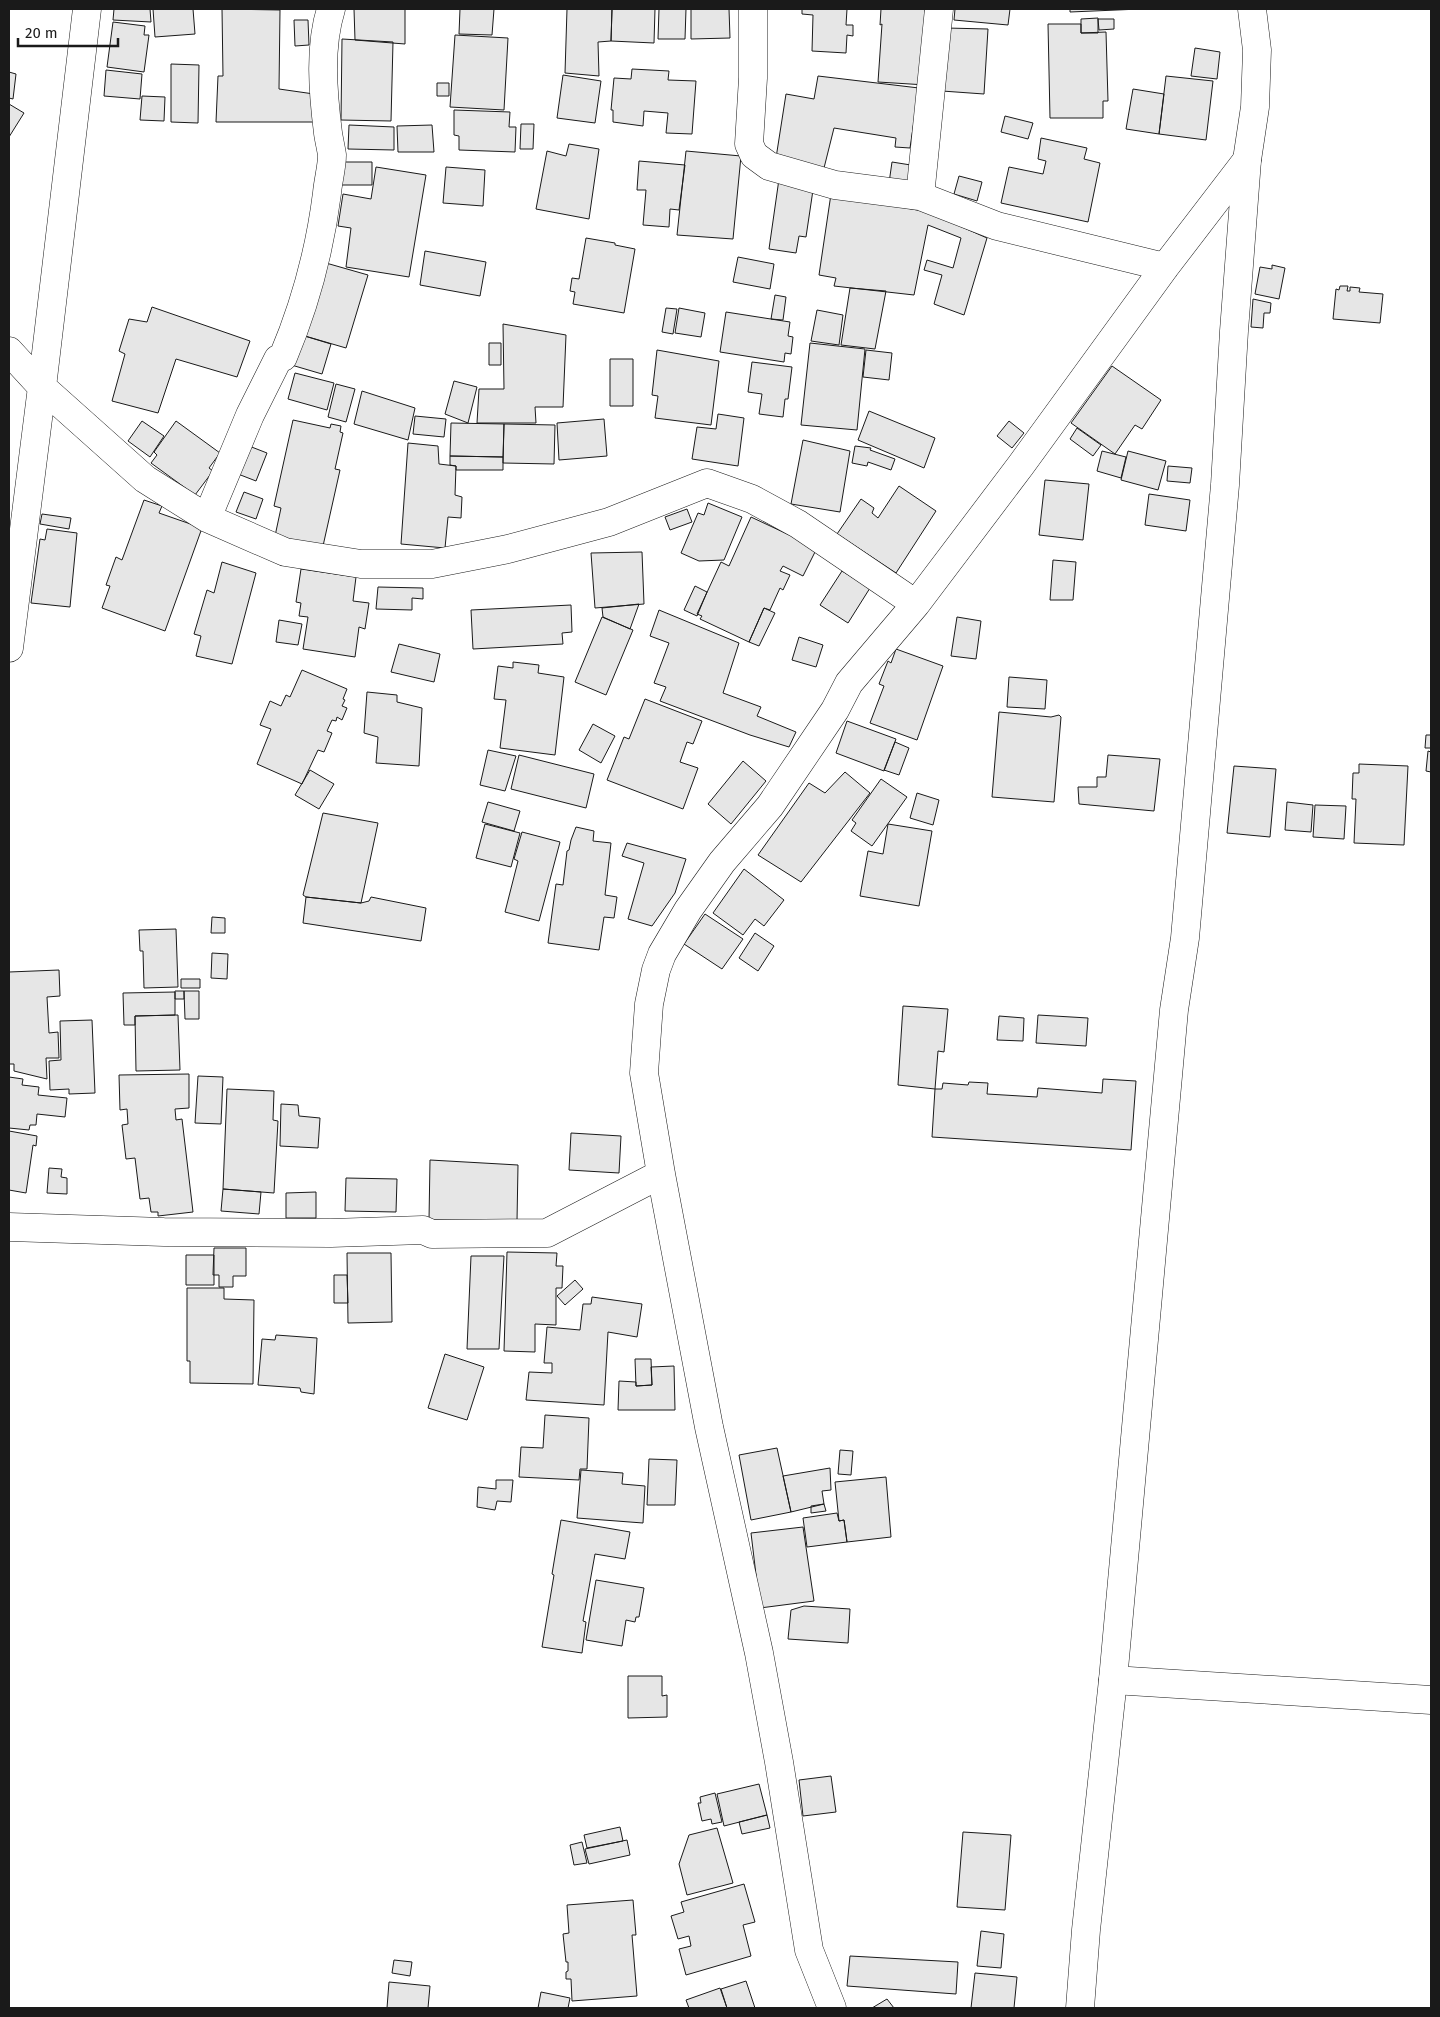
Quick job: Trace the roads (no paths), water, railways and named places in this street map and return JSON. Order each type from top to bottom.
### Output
[{"type":"street","points":[[9,648],[87,9]]},
{"type":"street","points":[[208,518],[250,415],[278,360],[283,357],[294,331],[314,264],[323,225],[332,155],[328,132],[323,66],[325,26],[331,9]]},
{"type":"street","points":[[753,9],[753,78],[749,144],[754,155],[769,166],[835,185],[920,196],[997,226],[1165,267]]},
{"type":"street","points":[[920,196],[939,9]]},
{"type":"street","points":[[1080,2008],[1086,1930],[1113,1680],[1174,1010],[1185,938],[1217,574],[1247,160],[1255,107],[1257,50],[1252,9]]},
{"type":"street","points":[[832,2008],[809,1950],[760,1653],[709,1427],[661,1174],[644,1073],[649,1004],[656,970],[662,954],[688,910],[722,862],[770,806],[835,710],[849,683],[916,604],[1021,465],[1165,267],[1247,160]]},
{"type":"street","points":[[9,351],[42,387],[145,479],[208,518],[285,552],[362,564],[432,564],[508,549],[609,522],[707,483],[752,499],[798,524],[916,604]]},
{"type":"street","points":[[9,1226],[164,1232],[331,1233],[423,1230],[432,1234],[547,1233],[661,1174]]},
{"type":"street","points":[[1113,1680],[1431,1700]]}]
